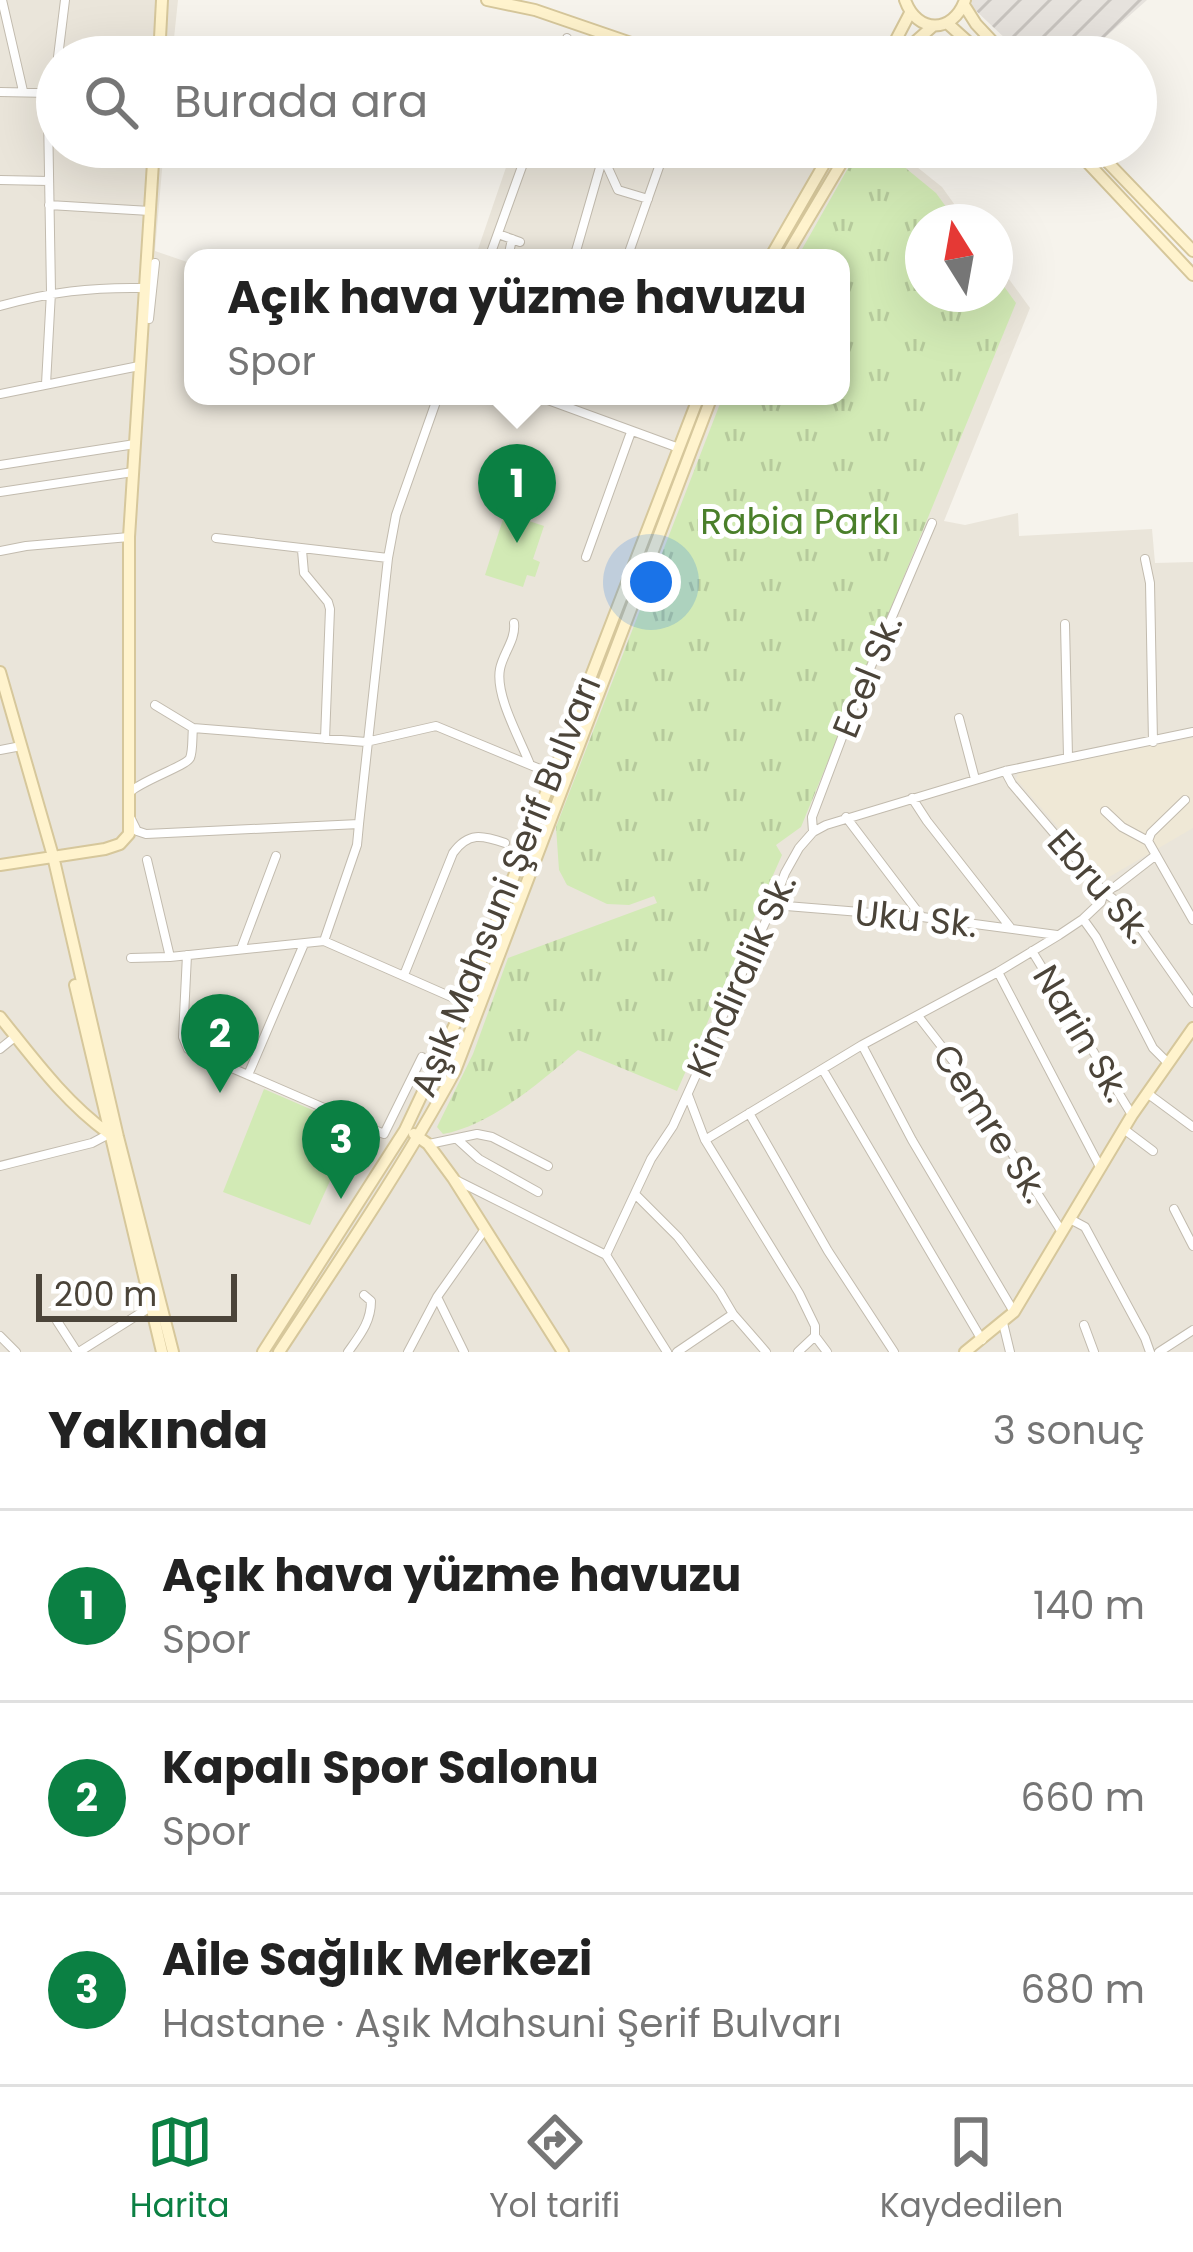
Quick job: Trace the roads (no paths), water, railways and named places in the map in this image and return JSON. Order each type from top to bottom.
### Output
[{"type":"main road","points":[[160,36],[162,0]]},
{"type":"main road","points":[[487,0],[536,5],[617,36]]},
{"type":"main road","points":[[908,6],[920,22],[933,26],[958,16],[964,3]]},
{"type":"main road","points":[[964,3],[987,36]]},
{"type":"main road","points":[[896,36],[908,6]]},
{"type":"main road","points":[[947,23],[962,36]]},
{"type":"main road","points":[[922,36],[933,26]]},
{"type":"main road","points":[[0,866],[105,849],[120,844],[129,834],[129,538],[153,168]]},
{"type":"main road","points":[[775,249],[822,168]]},
{"type":"main road","points":[[790,249],[838,168]]},
{"type":"main road","points":[[1093,168],[1193,274]]},
{"type":"main road","points":[[1113,168],[1193,251]]},
{"type":"main road","name":"Aşık Mahsuni Şerif Bulvarı","points":[[263,1352],[406,1130],[465,1003],[696,405]]},
{"type":"main road","name":"Aşık Mahsuni Şerif Bulvarı","points":[[278,1352],[424,1140],[455,1071],[709,405]]},
{"type":"main road","points":[[0,672],[118,1137],[156,1302],[162,1352]]},
{"type":"main road","points":[[1,697],[50,857],[110,1134],[173,1352]]},
{"type":"main road","points":[[0,1017],[88,1119],[110,1134]]},
{"type":"main road","points":[[965,1352],[1013,1312],[1132,1115],[1167,1062],[1188,1043],[1193,1028]]},
{"type":"main road","points":[[406,1130],[424,1140],[453,1178],[563,1352]]},
{"type":"street","points":[[2,0],[23,91]]},
{"type":"street","points":[[61,36],[65,0]]},
{"type":"street","points":[[0,92],[36,92]]},
{"type":"street","points":[[46,384],[51,292],[49,168]]},
{"type":"street","points":[[492,249],[521,168]]},
{"type":"street","points":[[577,249],[600,168]]},
{"type":"street","points":[[608,168],[618,190],[648,199]]},
{"type":"street","points":[[630,249],[658,168]]},
{"type":"street","points":[[0,180],[49,182]]},
{"type":"street","points":[[50,205],[151,211]]},
{"type":"street","points":[[497,234],[516,241],[512,249]]},
{"type":"street","points":[[149,319],[155,263]]},
{"type":"street","points":[[0,306],[51,292],[143,288]]},
{"type":"street","points":[[0,394],[139,366]]},
{"type":"street","points":[[324,941],[357,844],[396,515],[435,405]]},
{"type":"street","points":[[562,405],[679,448]]},
{"type":"street","points":[[575,410],[577,405]]},
{"type":"street","points":[[586,557],[631,431]]},
{"type":"street","points":[[0,465],[134,444]]},
{"type":"street","points":[[0,492],[133,472]]},
{"type":"street","name":"Ecel Sk.","points":[[814,832],[812,817],[852,711],[932,523]]},
{"type":"street","points":[[0,551],[129,538]]},
{"type":"street","points":[[216,538],[388,558]]},
{"type":"street","points":[[302,550],[304,573],[330,610],[325,739]]},
{"type":"street","points":[[1145,559],[1150,583],[1153,742]]},
{"type":"street","points":[[514,623],[516,632],[500,663],[498,682],[530,764]]},
{"type":"street","points":[[1065,623],[1068,758]]},
{"type":"street","points":[[155,705],[193,728],[325,739],[366,742],[436,726],[552,774]]},
{"type":"street","points":[[959,718],[975,779]]},
{"type":"street","points":[[130,792],[188,762],[193,728]]},
{"type":"street","name":"Kindiralik Sk.","points":[[607,1255],[651,1159],[688,1094],[784,873],[814,832],[846,817],[1005,771],[1193,732]]},
{"type":"street","points":[[0,750],[16,747]]},
{"type":"street","name":"Ebru Sk.","points":[[1005,771],[1104,892],[1128,910],[1193,1003]]},
{"type":"street","points":[[912,798],[1011,928]]},
{"type":"street","points":[[1148,842],[1150,833],[1185,800]]},
{"type":"street","points":[[1105,811],[1148,842],[1193,920]]},
{"type":"street","points":[[846,817],[922,917]]},
{"type":"street","points":[[130,818],[137,831],[146,834],[358,824]]},
{"type":"street","points":[[404,975],[460,842],[483,836],[505,843]]},
{"type":"street","points":[[241,950],[276,856]]},
{"type":"street","points":[[705,1139],[1083,920],[1101,902],[1104,892],[1156,856]]},
{"type":"street","points":[[147,860],[170,957]]},
{"type":"street","name":"Uku Sk.","points":[[773,905],[922,917],[1059,935]]},
{"type":"street","points":[[1083,920],[1153,1048],[1167,1062]]},
{"type":"street","points":[[131,958],[324,941],[465,1003]]},
{"type":"street","points":[[248,1075],[304,944]]},
{"type":"street","name":"Narin Sk.","points":[[1032,951],[1132,1115]]},
{"type":"street","points":[[187,955],[182,1037],[188,1048],[384,1135],[422,1058]]},
{"type":"street","points":[[998,972],[1100,1167]]},
{"type":"street","name":"Cemre Sk.","points":[[918,1016],[1062,1232]]},
{"type":"street","points":[[0,1049],[16,1036]]},
{"type":"street","points":[[862,1045],[1013,1312]]},
{"type":"street","points":[[823,1070],[982,1340]]},
{"type":"street","points":[[1147,1093],[1193,1127]]},
{"type":"street","points":[[688,1094],[705,1139],[800,1294],[815,1336],[827,1352]]},
{"type":"street","points":[[749,1113],[828,1251],[894,1352]]},
{"type":"street","points":[[673,1126],[685,1116],[695,1118]]},
{"type":"street","points":[[1124,1130],[1153,1151]]},
{"type":"street","points":[[0,1166],[92,1143],[110,1134]]},
{"type":"street","points":[[424,1140],[477,1134],[492,1137],[548,1166]]},
{"type":"street","points":[[457,1139],[479,1159],[538,1192]]},
{"type":"street","points":[[453,1178],[607,1255],[667,1352]]},
{"type":"street","points":[[636,1195],[678,1238],[766,1352]]},
{"type":"street","points":[[1174,1209],[1193,1246]]},
{"type":"street","points":[[1070,1219],[1085,1227],[1155,1352],[1193,1330]]},
{"type":"street","points":[[408,1352],[437,1298],[485,1229]]},
{"type":"street","points":[[348,1352],[371,1312],[371,1301],[364,1295]]},
{"type":"street","points":[[437,1298],[464,1352]]},
{"type":"street","points":[[57,1321],[78,1352],[93,1349],[156,1302]]},
{"type":"street","points":[[677,1352],[733,1314]]},
{"type":"street","points":[[1003,1323],[1010,1352]]},
{"type":"street","points":[[1084,1325],[1094,1352]]},
{"type":"street","points":[[0,1336],[16,1352]]},
{"type":"street","points":[[798,1352],[815,1336]]},
{"type":"street","points":[[1181,1339],[1188,1352]]},
{"type":"place","name":"Açık hava yüzme havuzu","points":[[517,543]]},
{"type":"place","name":"Kapalı Spor Salonu","points":[[220,1093]]},
{"type":"place","name":"Aile Sağlık Merkezi","points":[[341,1199]]},
{"type":"park label","name":"Rabia Parkı","points":[[800,521]]}]
